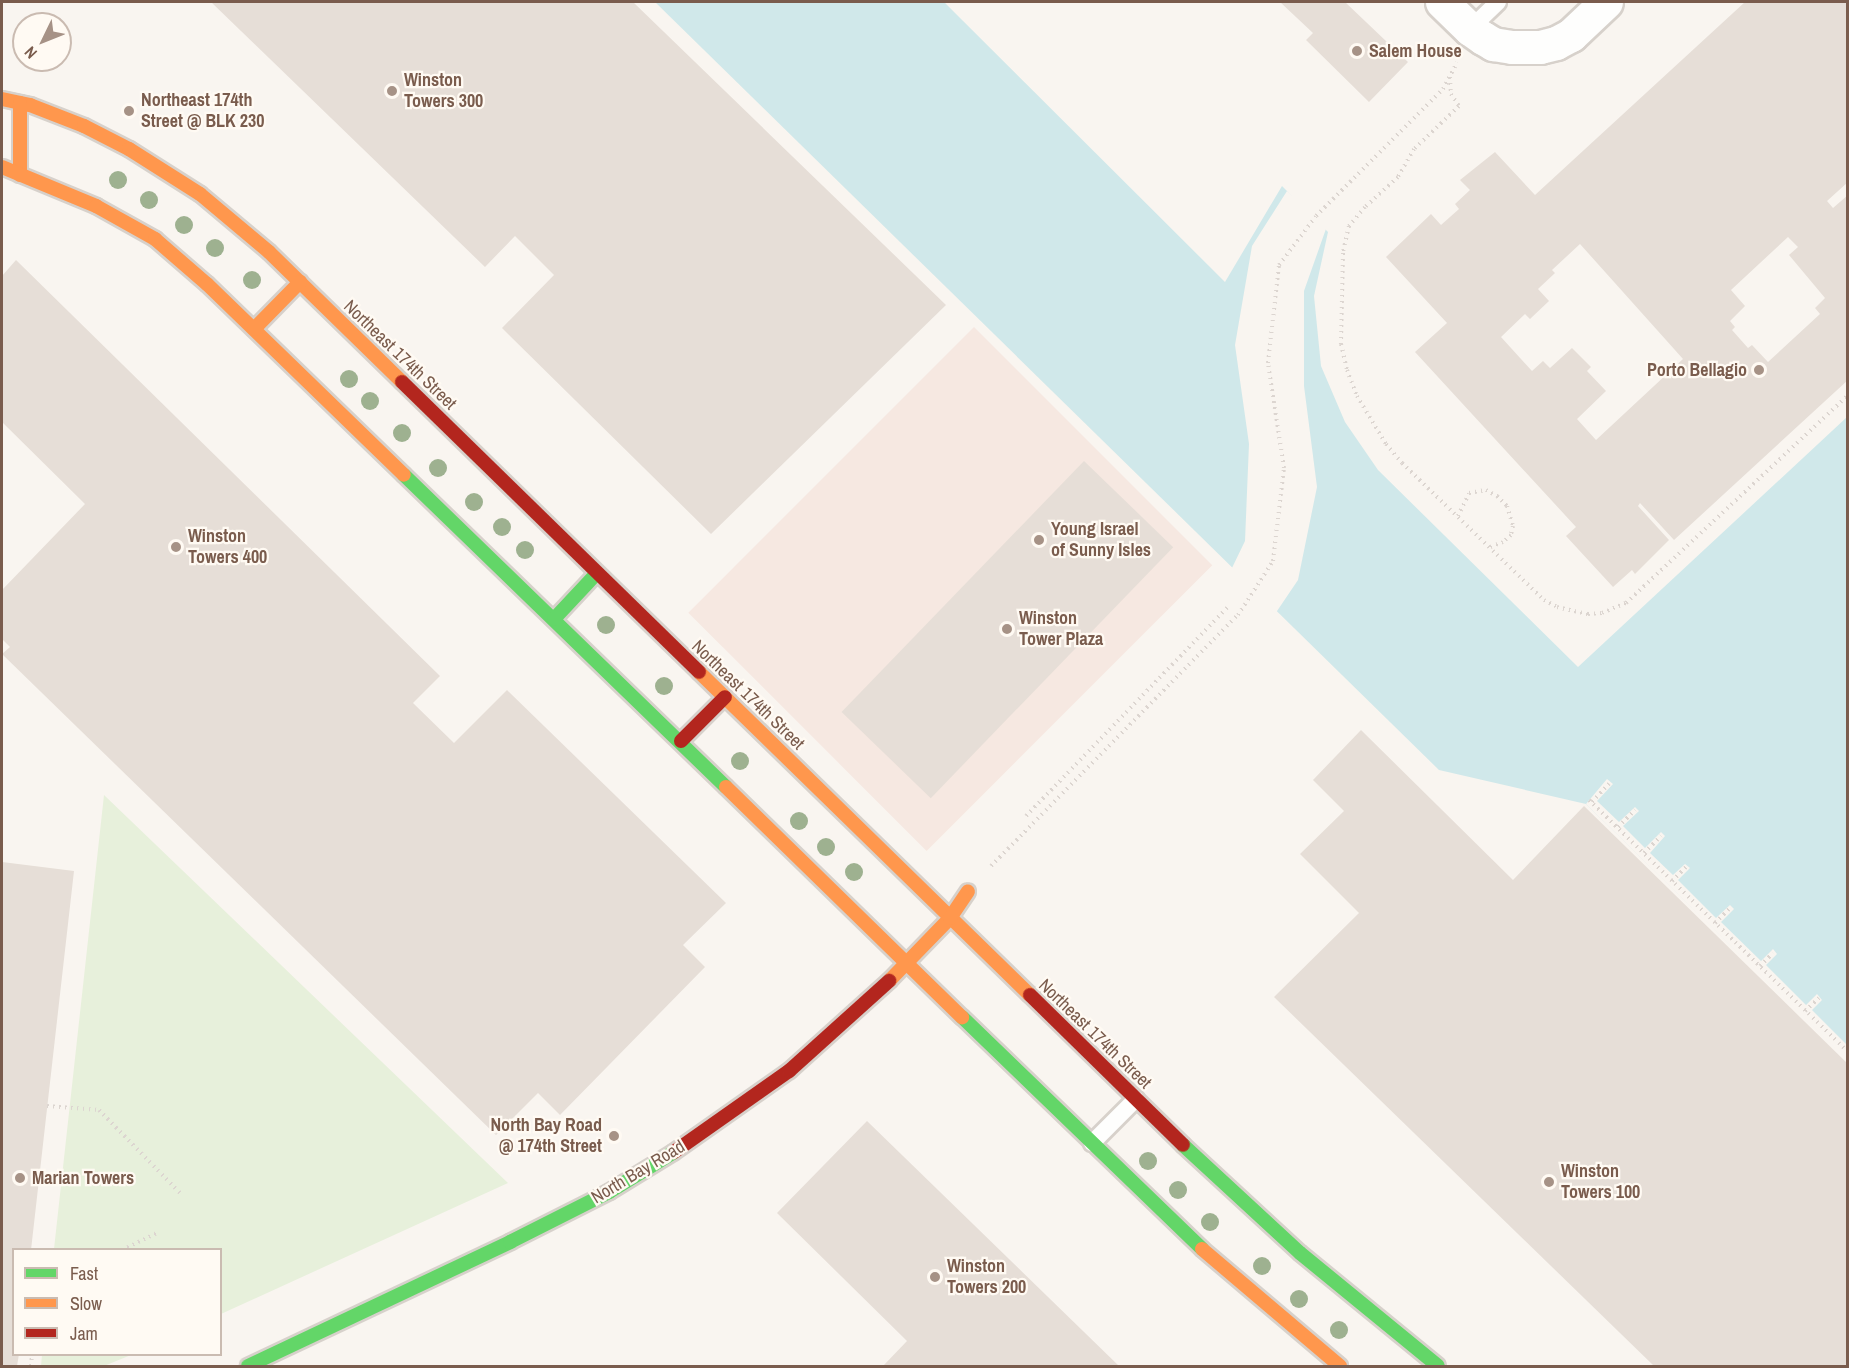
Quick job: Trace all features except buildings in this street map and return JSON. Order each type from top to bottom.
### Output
[{"type":"street","points":[[1442,2],[1465,44],[1540,47],[1556,43],[1571,35],[1596,12]]},
{"type":"street","name":"Northeast 174th Street","points":[[2,99],[20,103],[84,126],[147,160],[200,194],[300,282],[1229,1190],[1300,1253],[1438,1366]]},
{"type":"street","points":[[20,103],[20,175]]},
{"type":"street","points":[[2,167],[96,206],[155,239],[254,329],[681,741],[1223,1270],[1340,1366]]},
{"type":"street","points":[[254,329],[300,282]]},
{"type":"street","points":[[554,619],[597,573]]},
{"type":"street","points":[[681,741],[725,697]]},
{"type":"street","name":"North Bay Road","points":[[248,1366],[510,1242],[609,1192],[694,1138],[782,1076],[908,962],[950,918],[968,891]]},
{"type":"lane","points":[[1465,44],[1498,2]]},
{"type":"lane","points":[[1092,1143],[1136,1099]]},
{"type":"path","points":[[968,891],[1238,615],[1273,561],[1284,468],[1268,363],[1279,265],[1316,216],[1443,89],[1465,44]]},
{"type":"path","points":[[1450,77],[1451,94],[1459,106],[1414,148],[1398,177],[1365,207],[1349,226],[1343,253],[1341,344],[1347,370],[1370,420],[1402,463],[1544,600],[1557,608],[1588,614],[1616,610],[1848,395]]},
{"type":"path","points":[[1458,517],[1469,493],[1486,490],[1497,496],[1507,506],[1513,526],[1510,535],[1503,542],[1490,547]]},
{"type":"path","points":[[1026,816],[1228,607]]},
{"type":"path","points":[[1609,784],[1590,801],[1848,1052]]},
{"type":"path","points":[[1618,827],[1635,810]]},
{"type":"path","points":[[1644,853],[1661,836]]},
{"type":"path","points":[[1672,881],[1686,867]]},
{"type":"path","points":[[1715,923],[1729,909]]},
{"type":"path","points":[[1760,966],[1773,953]]},
{"type":"path","points":[[1805,1011],[1819,998]]},
{"type":"path","points":[[47,1106],[99,1110],[180,1193]]},
{"type":"path","points":[[126,1248],[157,1233]]},
{"type":"shaded area","name":"Winston Tower Plaza","points":[[974,327],[1212,565],[927,851],[688,613]]},
{"type":"green space","points":[[104,795],[508,1183],[222,1314],[222,1248],[54,1248]]},
{"type":"green space","points":[[42,1356],[129,1356],[104,1366],[41,1366]]},
{"type":"water","points":[[655,2],[944,2],[1225,282],[1282,186],[1328,232],[1314,296],[1321,366],[1345,422],[1378,470],[1578,667],[1847,417],[1847,1059],[1586,804],[1439,770]]},
{"type":"pier","points":[[1287,191],[1327,226],[1304,291],[1304,386],[1317,487],[1298,580],[1275,614],[1231,570],[1245,541],[1249,444],[1235,345],[1252,246]]},
{"type":"pier","points":[[1607,779],[1613,784],[1597,801],[1619,822],[1635,807],[1639,811],[1623,826],[1645,848],[1661,832],[1665,836],[1650,853],[1673,875],[1685,864],[1690,868],[1678,880],[1716,918],[1730,905],[1734,909],[1721,922],[1761,961],[1773,949],[1777,954],[1766,965],[1806,1005],[1817,994],[1822,1000],[1812,1010],[1847,1045],[1847,1060],[1586,804]]},
{"type":"traffic: fast","points":[[404,475],[726,787]]},
{"type":"traffic: fast","points":[[554,619],[597,573]]},
{"type":"traffic: fast","points":[[962,1017],[1202,1249]]},
{"type":"traffic: fast","points":[[1183,1145],[1300,1253],[1438,1366]]},
{"type":"traffic: fast","points":[[248,1366],[510,1242],[609,1192],[674,1152]]},
{"type":"traffic: slow","points":[[2,99],[30,105],[84,126],[129,149],[200,194],[269,252],[402,382]]},
{"type":"traffic: slow","points":[[20,103],[20,175]]},
{"type":"traffic: slow","points":[[2,167],[96,206],[155,239],[207,284],[404,475]]},
{"type":"traffic: slow","points":[[254,329],[300,282]]},
{"type":"traffic: slow","points":[[699,672],[1030,995]]},
{"type":"traffic: slow","points":[[726,787],[962,1017]]},
{"type":"traffic: slow","points":[[889,981],[950,918],[968,891]]},
{"type":"traffic: slow","points":[[1202,1249],[1340,1366]]},
{"type":"traffic: jam","points":[[402,382],[699,672]]},
{"type":"traffic: jam","points":[[681,741],[725,697]]},
{"type":"traffic: jam","points":[[674,1152],[789,1071],[889,981]]},
{"type":"traffic: jam","points":[[1030,995],[1183,1145]]},
{"type":"place","name":"Salem House","points":[[1357,51]]},
{"type":"place","name":"Winston Towers 300","points":[[392,91]]},
{"type":"place","name":"Northeast 174th Street @ BLK 230","points":[[129,111]]},
{"type":"place","name":"Porto Bellagio","points":[[1759,370]]},
{"type":"place","name":"Young Israel of Sunny Isles","points":[[1039,540]]},
{"type":"place","name":"Winston Towers 400","points":[[176,547]]},
{"type":"place","name":"Winston Tower Plaza","points":[[1007,629]]},
{"type":"place","name":"North Bay Road @ 174th Street","points":[[614,1136]]},
{"type":"place","name":"Marian Towers","points":[[20,1178]]},
{"type":"place","name":"Winston Towers 100","points":[[1549,1182]]},
{"type":"place","name":"Winston Towers 200","points":[[935,1277]]}]
